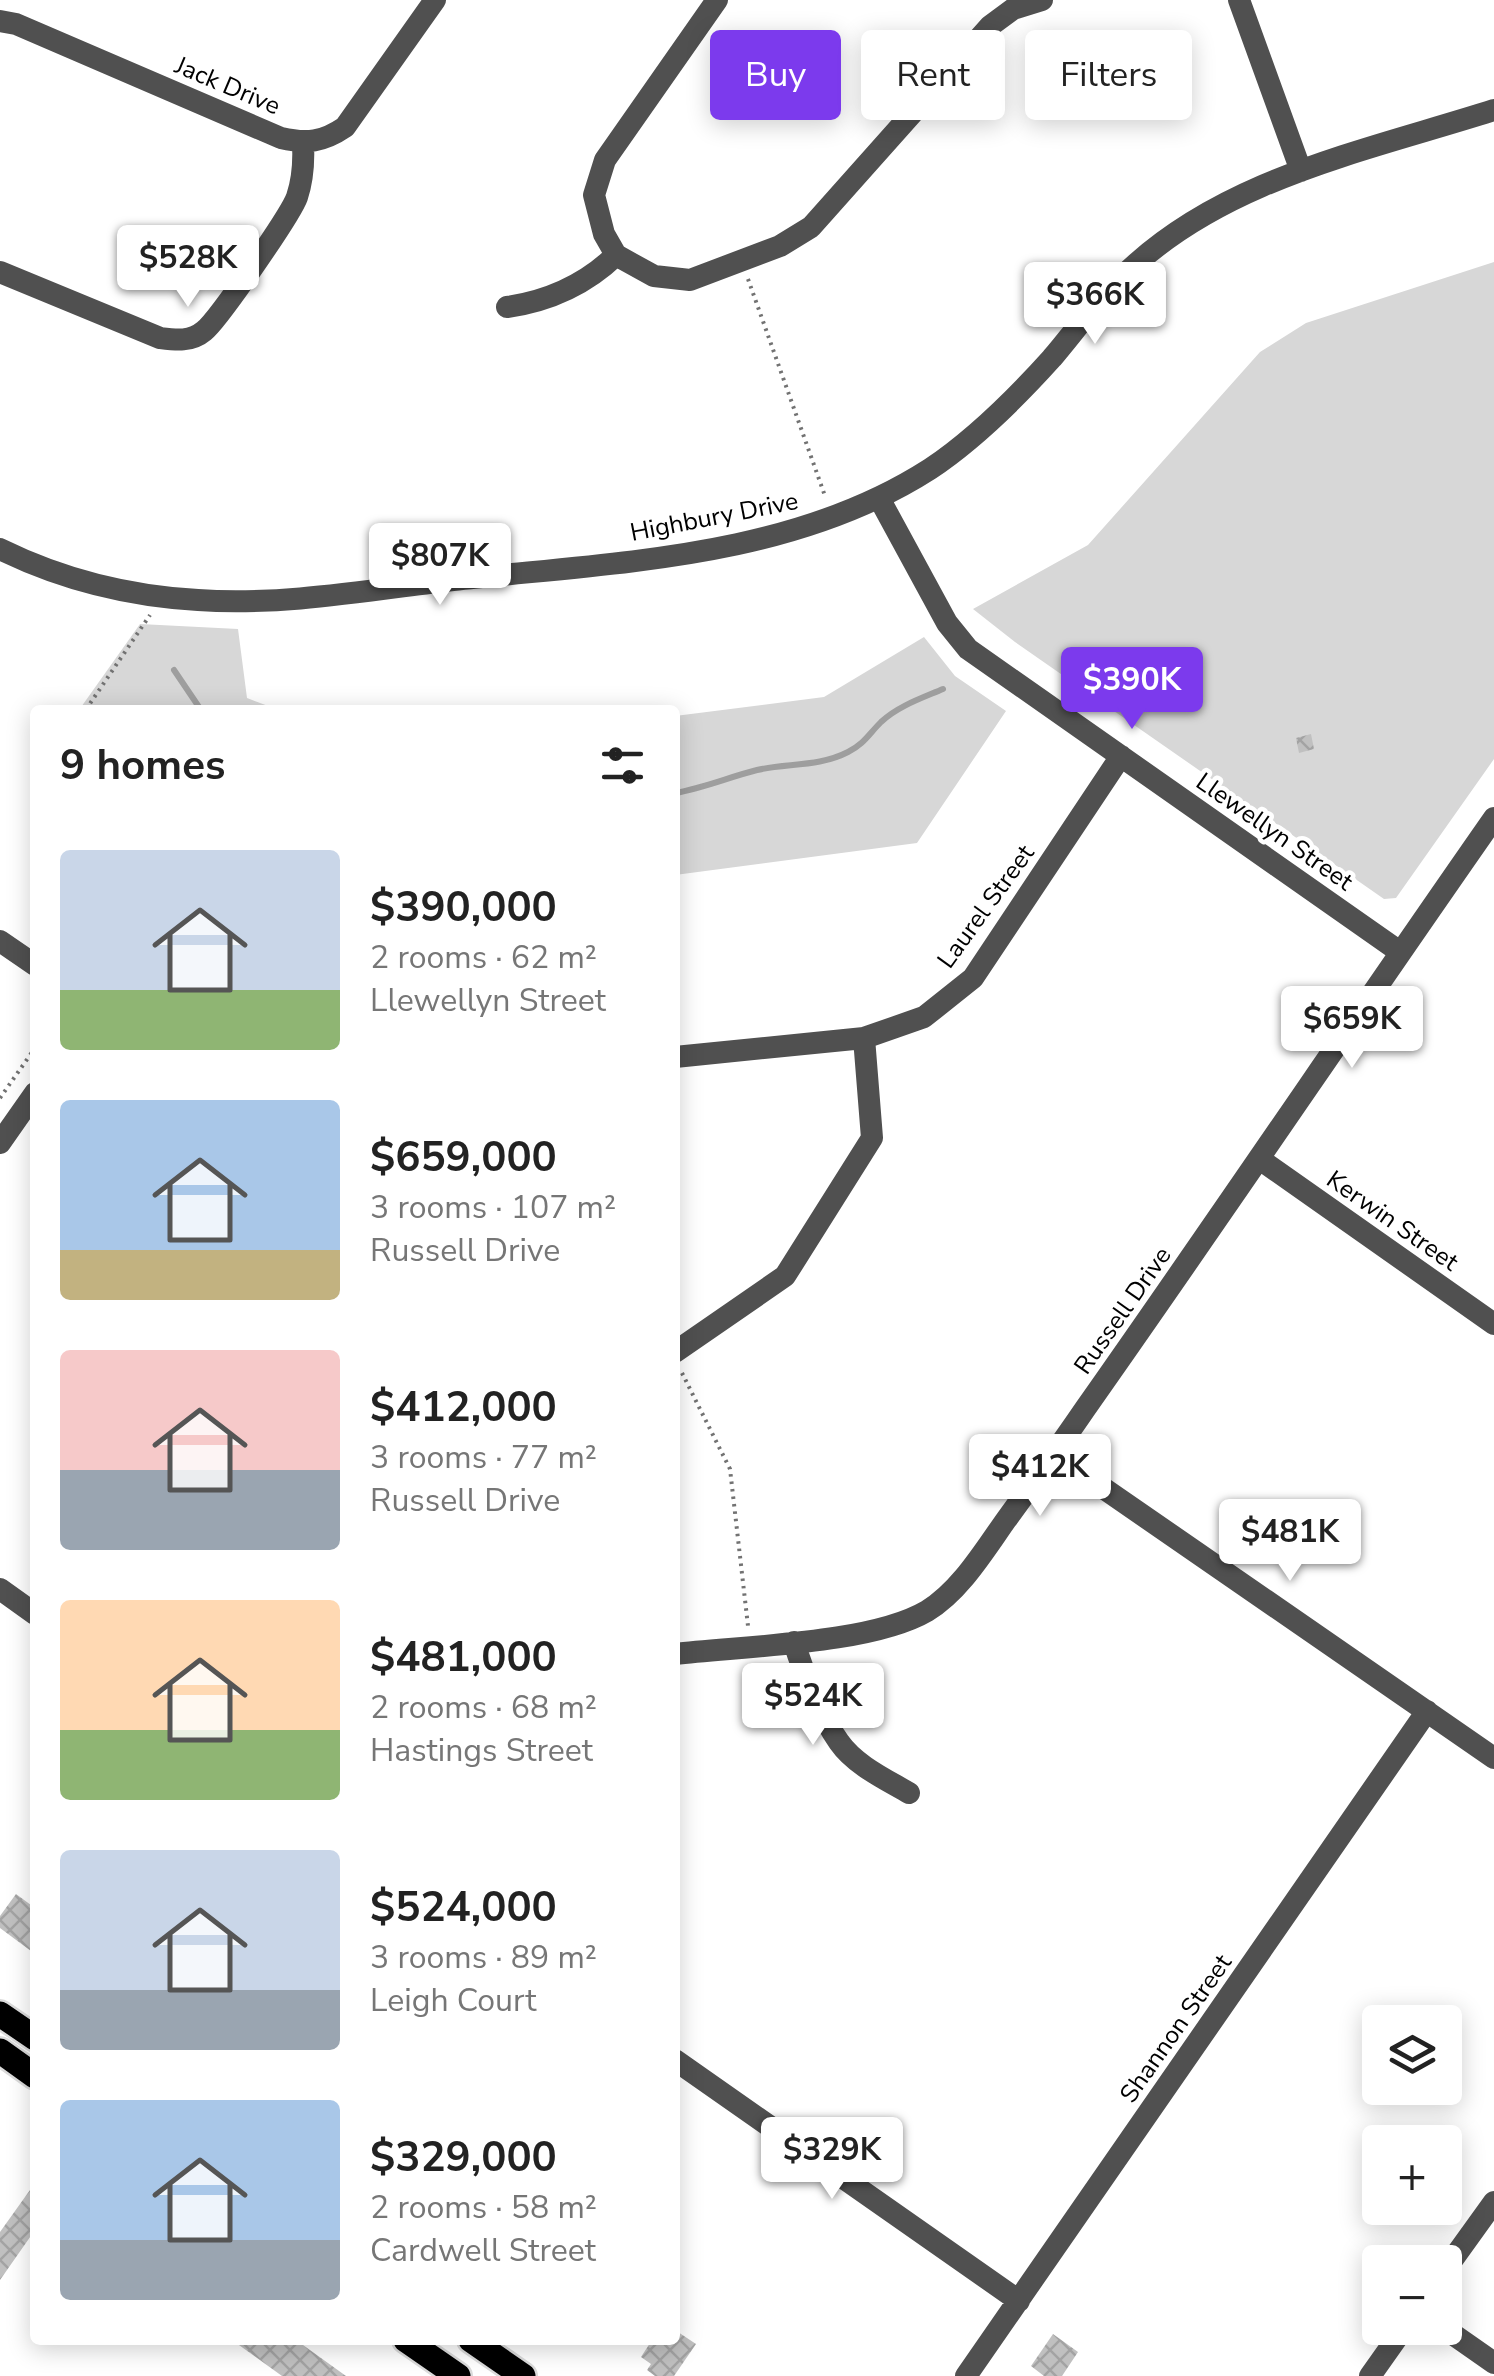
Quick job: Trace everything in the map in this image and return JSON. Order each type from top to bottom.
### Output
[{"type":"main road","points":[[0,2014],[30,2035]]},
{"type":"main road","points":[[0,2051],[30,2072]]},
{"type":"main road","points":[[413,2345],[458,2376]]},
{"type":"main road","points":[[478,2345],[523,2376]]},
{"type":"street","points":[[0,272],[160,338],[184,340],[204,332],[296,202],[304,170],[303,144],[328,139],[345,127],[435,0]]},
{"type":"street","points":[[717,0],[606,160],[594,195],[604,234],[616,255],[654,276],[690,280],[780,246],[811,227],[1009,4],[1042,0]]},
{"type":"street","points":[[1240,0],[1301,171]]},
{"type":"street","name":"Jack Drive","points":[[0,22],[16,24],[280,138],[303,144]]},
{"type":"street","name":"Highbury Drive","points":[[0,549],[74,579],[200,600],[313,596],[652,558],[778,536],[833,519],[931,468],[977,433],[1049,361],[1121,277],[1168,237],[1221,204],[1301,171],[1494,110]]},
{"type":"street","points":[[507,307],[539,302],[594,277],[616,255]]},
{"type":"street","name":"Llewellyn Street","points":[[879,498],[947,624],[968,649],[1400,952]]},
{"type":"street","name":"Laurel Street","points":[[680,1056],[864,1038],[924,1017],[974,978],[1121,756]]},
{"type":"street","name":"Russell Drive","points":[[680,1653],[883,1629],[929,1610],[968,1572],[1260,1160],[1494,818]]},
{"type":"street","points":[[0,941],[30,962]]},
{"type":"street","points":[[680,1359],[785,1276],[872,1138],[864,1038]]},
{"type":"street","points":[[0,1143],[30,1099]]},
{"type":"street","name":"Kerwin Street","points":[[1260,1160],[1494,1324]]},
{"type":"street","points":[[1054,1454],[1494,1758]]},
{"type":"street","points":[[0,1589],[30,1610]]},
{"type":"street","points":[[794,1642],[800,1663],[840,1743],[880,1776],[909,1792]]},
{"type":"street","name":"Shannon Street","points":[[966,2376],[1428,1711]]},
{"type":"street","points":[[680,2064],[1019,2301]]},
{"type":"street","points":[[1462,2246],[1494,2202]]},
{"type":"street","points":[[1462,2341],[1494,2363]]},
{"type":"street","points":[[1370,2376],[1392,2345]]},
{"type":"path","points":[[742,261],[833,519]]},
{"type":"path","points":[[89,705],[150,615],[142,612]]},
{"type":"path","points":[[0,1098],[30,1055]]},
{"type":"path","points":[[680,1365],[730,1468],[752,1645]]},
{"type":"shaded area","points":[[1494,262],[1494,759],[1396,898],[1384,899],[973,609],[1088,545],[1260,352],[1306,323]]},
{"type":"shaded area","points":[[140,624],[238,629],[247,698],[266,705],[83,705]]},
{"type":"shaded area","points":[[924,637],[955,676],[1006,711],[917,843],[680,874],[680,715],[824,697]]},
{"type":"building","points":[[1311,734],[1314,749],[1299,753],[1296,738]]},
{"type":"building","points":[[16,1894],[30,1904],[30,1950],[0,1928],[0,1916]]},
{"type":"building","points":[[30,2190],[30,2237],[0,2280],[0,2232]]},
{"type":"building","points":[[680,2333],[696,2344],[674,2376],[655,2376],[647,2370],[651,2364],[641,2357],[649,2345],[680,2345]]},
{"type":"building","points":[[1053,2334],[1078,2352],[1062,2376],[1044,2376],[1031,2366]]},
{"type":"building","points":[[239,2345],[303,2345],[346,2376],[282,2376]]},
{"type":"waterway","points":[[174,670],[198,705]]},
{"type":"waterway","points":[[680,792],[757,770],[837,757],[858,746],[895,711],[943,689]]}]
